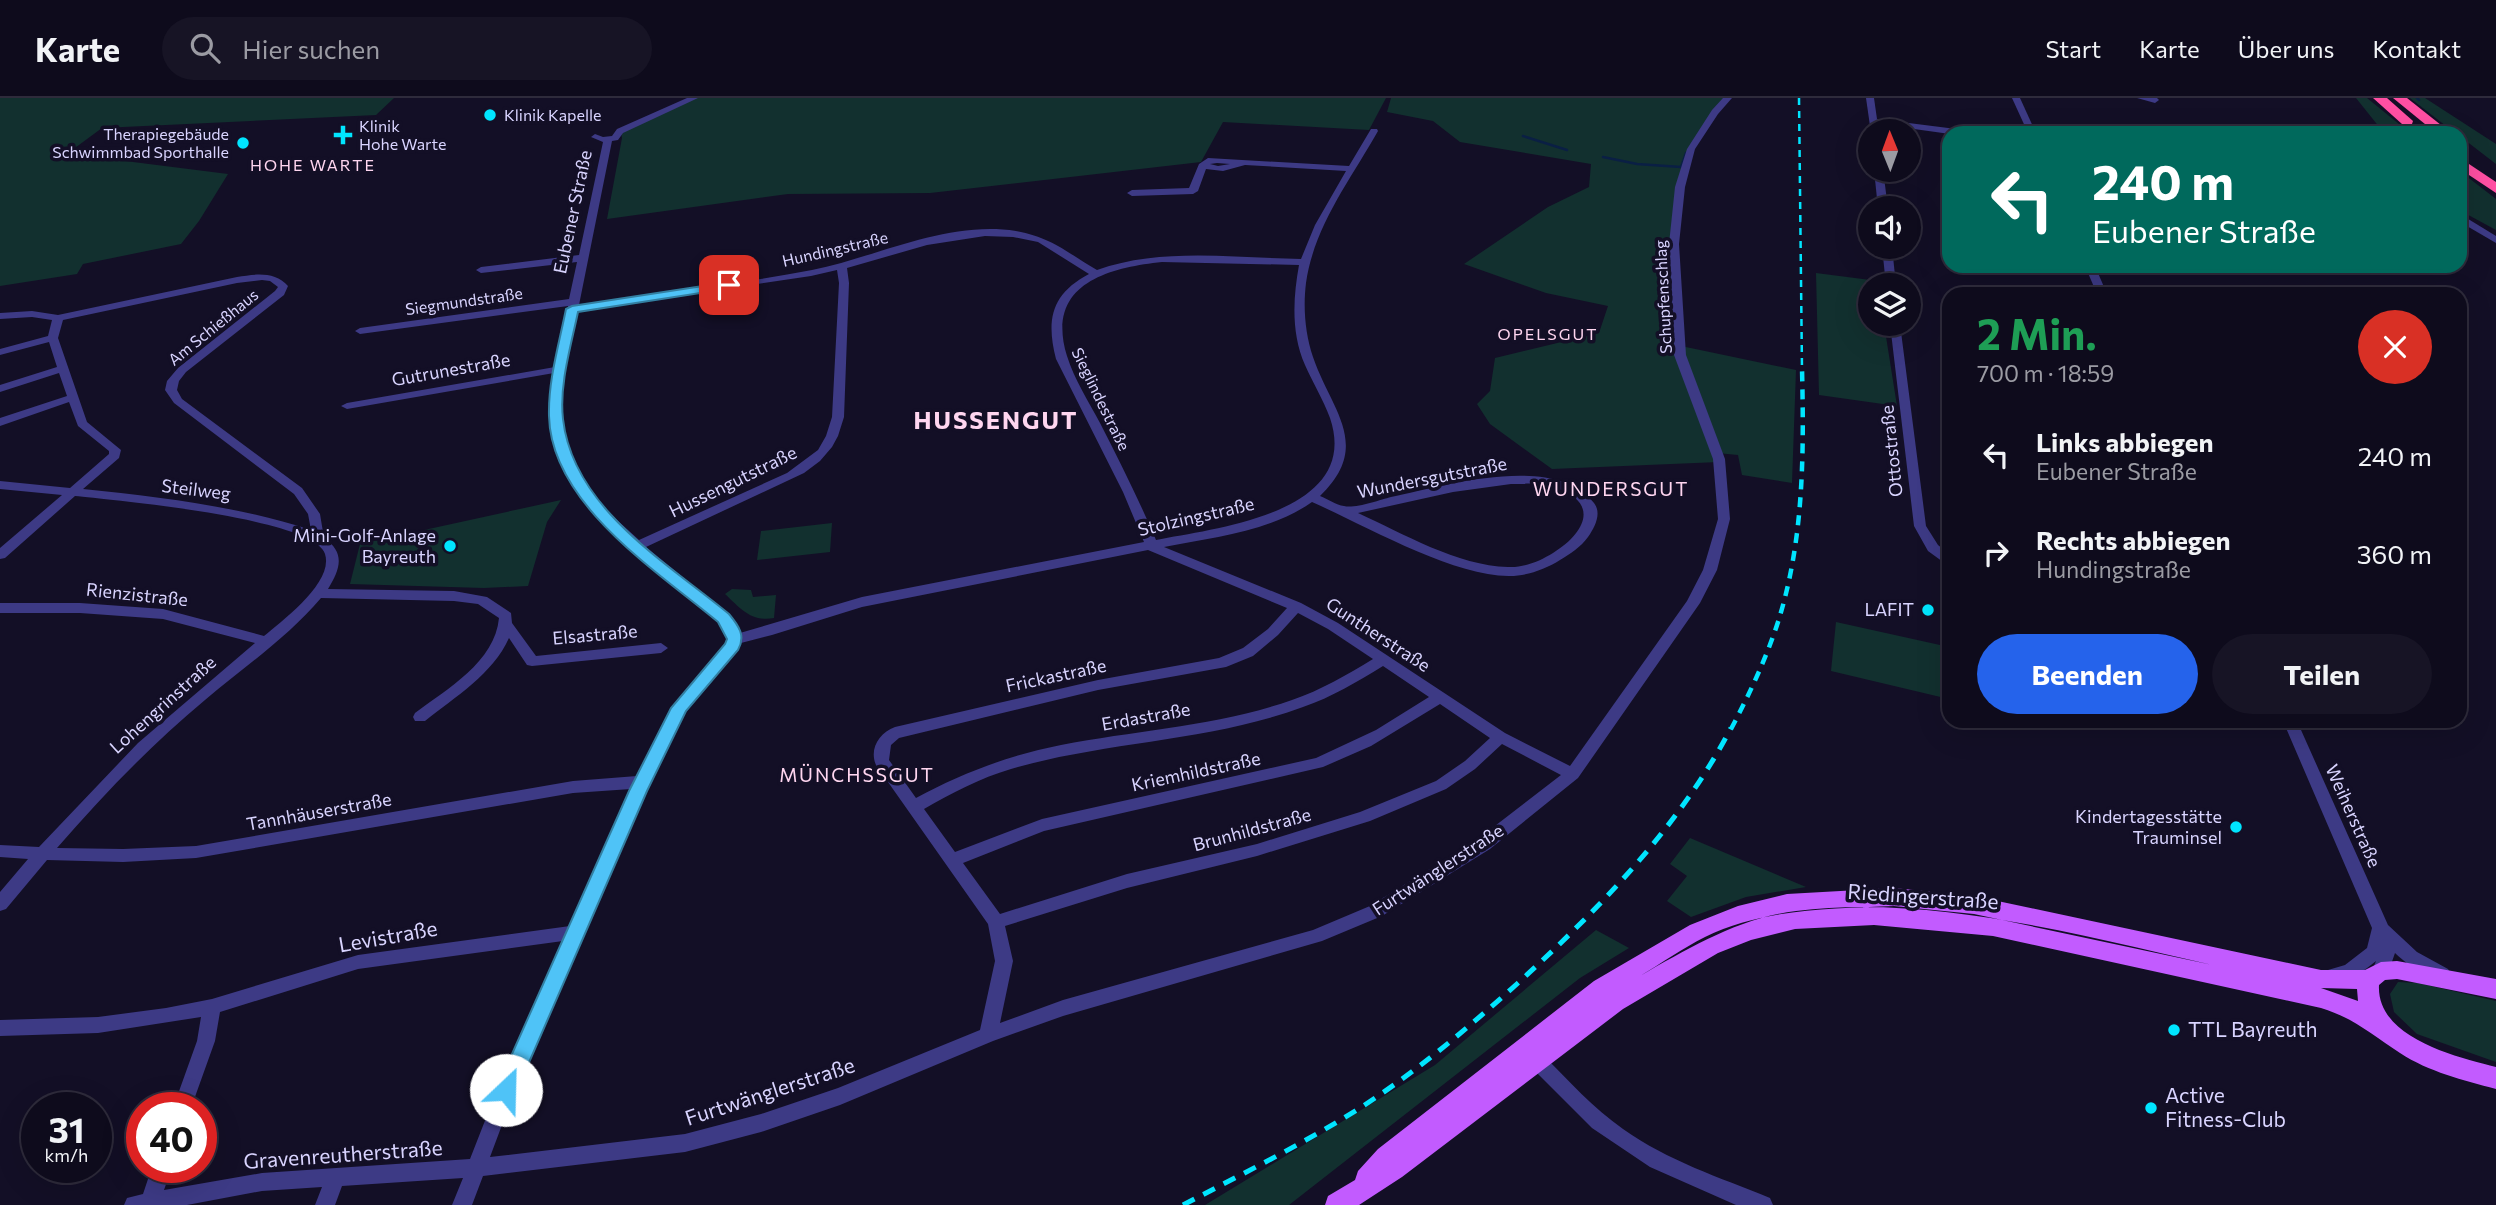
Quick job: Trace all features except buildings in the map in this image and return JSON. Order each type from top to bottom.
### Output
[{"type":"highway","points":[[2379,98],[2413,126]]},
{"type":"highway","points":[[2399,98],[2435,126]]},
{"type":"highway","points":[[2467,150],[2496,172]]},
{"type":"highway","points":[[2467,167],[2496,189]]},
{"type":"main road","name":"Riedingerstraße","points":[[1357,1190],[1386,1157],[1602,988],[1697,931],[1738,915],[1787,903],[1894,897],[1974,905],[2321,979],[2417,971],[2496,989]]},
{"type":"main road","name":"Riedingerstraße","points":[[1337,1205],[1357,1190],[1394,1170],[1615,1002],[1662,972],[1710,947],[1749,932],[1795,920],[1874,916],[1945,921],[2030,933],[2321,998],[2349,1007],[2382,1026],[2407,1046],[2443,1064],[2496,1078]]},
{"type":"main road","points":[[2106,950],[2151,943]]},
{"type":"main road","points":[[2375,976],[2366,992],[2369,1005],[2382,1026]]},
{"type":"street","name":"Eubener Straße","points":[[694,98],[620,131],[607,130],[595,136],[608,140],[560,369],[556,416],[560,442],[572,475],[599,511],[636,546],[724,618],[732,628],[735,639]]},
{"type":"street","name":"Schupfenschlag","points":[[1719,459],[1680,355],[1674,244],[1680,187],[1692,149],[1715,112],[1728,98]]},
{"type":"street","points":[[1870,98],[1873,119]]},
{"type":"street","points":[[2017,98],[2029,126]]},
{"type":"street","points":[[2141,98],[2155,100]]},
{"type":"street","points":[[1922,130],[1942,131]]},
{"type":"street","name":"Stolzingstraße","points":[[735,639],[772,632],[826,612],[870,600],[1152,548],[1268,520],[1311,497],[1329,481],[1338,468],[1341,437],[1304,343],[1300,288],[1304,262],[1316,231],[1374,131]]},
{"type":"street","points":[[1132,193],[1193,191],[1205,164],[1209,168],[1219,169],[1244,162],[1353,169]]},
{"type":"street","points":[[2467,221],[2496,240]]},
{"type":"street","name":"Hundingstraße","points":[[573,306],[842,268],[940,240],[993,234],[1040,239],[1095,273]]},
{"type":"street","points":[[481,270],[582,258]]},
{"type":"street","name":"Sieglindestraße","points":[[1152,548],[1129,492],[1063,360],[1057,340],[1056,321],[1061,305],[1073,290],[1095,273],[1119,265],[1162,259],[1304,262]]},
{"type":"street","name":"Hussengutstraße","points":[[636,546],[791,476],[810,465],[827,447],[837,429],[844,283],[842,268]]},
{"type":"street","name":"Am Schießhaus","points":[[0,316],[33,314],[58,318],[237,280],[262,278],[282,283],[282,289],[272,300],[182,370],[173,380],[171,390],[178,401],[298,491],[314,514],[319,536]]},
{"type":"street","name":"Siegmundstraße","points":[[360,331],[573,306]]},
{"type":"street","points":[[0,555],[111,460],[115,452],[82,424],[52,338],[58,318]]},
{"type":"street","name":"Ottostraße","points":[[1896,336],[1920,526],[1933,548],[1942,556]]},
{"type":"street","points":[[0,352],[52,338]]},
{"type":"street","points":[[0,389],[64,368]]},
{"type":"street","name":"Gutrunestraße","points":[[347,406],[560,369]]},
{"type":"street","points":[[0,422],[74,397]]},
{"type":"street","name":"Furtwänglerstraße","points":[[474,1168],[685,1143],[761,1123],[840,1097],[988,1035],[1063,1008],[1316,936],[1376,911],[1485,844],[1573,774],[1693,603],[1710,570],[1724,519],[1719,459]]},
{"type":"street","name":"Wundersgutstraße","points":[[1311,497],[1471,565],[1512,572],[1529,570],[1549,561],[1585,535],[1593,514],[1583,496],[1555,482],[1523,479],[1347,511]]},
{"type":"street","name":"Steilweg","points":[[0,485],[216,510],[274,520],[319,536]]},
{"type":"street","points":[[317,593],[328,577],[333,561],[330,548],[319,536]]},
{"type":"street","name":"Guntherstraße","points":[[1152,548],[1296,606],[1333,626],[1500,737],[1573,774]]},
{"type":"street","name":"Elsastraße","points":[[317,593],[454,596],[482,600],[506,616],[508,628],[532,661],[662,648]]},
{"type":"street","name":"Lohengrinstraße","points":[[0,904],[105,784],[164,726],[296,616],[317,593]]},
{"type":"street","name":"Frickastraße","points":[[915,806],[881,761],[881,748],[885,739],[895,733],[1098,685],[1221,663],[1248,652],[1273,632],[1296,606]]},
{"type":"street","name":"Rienzistraße","points":[[0,608],[80,608],[163,614],[266,641]]},
{"type":"street","points":[[420,718],[493,655],[508,628]]},
{"type":"street","points":[[461,1205],[474,1168],[642,782],[679,708],[733,646],[735,639]]},
{"type":"street","name":"Erdastraße","points":[[915,806],[945,789],[1012,763],[1224,722],[1297,703],[1362,675],[1383,660]]},
{"type":"street","name":"Kriemhildstraße","points":[[952,860],[1041,825],[1318,763],[1382,736],[1439,698]]},
{"type":"street","name":"Weiherstraße","points":[[2293,728],[2380,926]]},
{"type":"street","name":"Brunhildstraße","points":[[996,922],[1127,881],[1257,850],[1364,817],[1441,785],[1470,765],[1500,737]]},
{"type":"street","name":"Tannhäuserstraße","points":[[0,851],[42,854],[167,854],[218,849],[573,787],[642,782]]},
{"type":"street","points":[[915,806],[996,922],[1003,961],[1001,982],[988,1035]]},
{"type":"street","points":[[2375,976],[2387,954],[2380,926]]},
{"type":"street","points":[[2380,926],[2411,957],[2452,979]]},
{"type":"street","points":[[2321,979],[2349,971],[2364,963],[2375,952],[2380,926]]},
{"type":"street","name":"Levistraße","points":[[0,1028],[99,1025],[212,1007],[358,962],[576,932]]},
{"type":"street","points":[[188,1092],[206,1041],[212,1007]]},
{"type":"street","points":[[1537,1061],[1600,1123],[1628,1142],[1692,1178],[1763,1205]]},
{"type":"street","name":"Gravenreutherstraße","points":[[142,1203],[234,1186],[336,1176],[474,1168]]},
{"type":"street","points":[[324,1205],[336,1176]]},
{"type":"street","points":[[142,1203],[153,1183]]},
{"type":"green space","points":[[0,98],[394,98],[376,115],[102,128],[64,156],[228,174],[199,221],[181,244],[83,264],[77,274],[0,286]]},
{"type":"green space","points":[[694,98],[1386,98],[1369,130],[1223,122],[1201,162],[930,193],[788,194],[607,219],[621,132]]},
{"type":"green space","points":[[1391,98],[1728,98],[1691,149],[1674,244],[1681,346],[1796,370],[1792,483],[1742,475],[1738,455],[1717,453],[1719,462],[1552,469],[1490,424],[1477,404],[1490,391],[1495,358],[1599,333],[1608,306],[1546,293],[1464,264],[1548,207],[1589,187],[1591,164],[1460,142],[1433,121],[1387,112]]},
{"type":"green space","points":[[2356,98],[2367,98],[2401,126],[2378,126]]},
{"type":"green space","points":[[2410,98],[2425,98],[2496,144],[2496,164],[2467,142],[2467,126],[2446,126]]},
{"type":"green space","points":[[2467,177],[2496,199],[2496,230],[2467,214]]},
{"type":"green space","points":[[1816,273],[1858,278],[1858,336],[1886,336],[1897,406],[1819,395]]},
{"type":"green space","name":"Mini-Golf-Anlage Bayreuth","points":[[561,500],[547,522],[528,586],[484,588],[350,584],[360,544]]},
{"type":"green space","points":[[832,523],[830,552],[757,560],[761,531]]},
{"type":"green space","points":[[732,589],[751,590],[753,597],[776,595],[774,618],[759,618],[747,613],[725,594]]},
{"type":"green space","points":[[1836,622],[1942,645],[1942,697],[1831,671]]},
{"type":"green space","points":[[1690,838],[1806,887],[1746,897],[1691,917],[1667,901],[1687,876],[1670,864]]},
{"type":"green space","points":[[1596,930],[1629,948],[1580,978],[1289,1205],[1205,1205],[1435,1065]]},
{"type":"green space","points":[[2398,982],[2418,983],[2496,1001],[2496,1062],[2417,1034],[2394,1012],[2390,994]]},
{"type":"waterway","points":[[1523,136],[1567,150]]},
{"type":"waterway","points":[[1603,157],[1637,164],[1681,167],[1686,153]]},
{"type":"railway","points":[[1799,98],[1802,370]]},
{"type":"railway","points":[[1731,729],[1757,677],[1787,591],[1798,528],[1803,432],[1802,368]]},
{"type":"railway","points":[[1183,1205],[1360,1108],[1421,1064],[1518,983],[1608,896],[1663,832],[1711,764],[1731,728]]},
{"type":"place","name":"Klinik Kapelle","points":[[490,115]]},
{"type":"place","name":"Klinik Hohe Warte","points":[[343,135]]},
{"type":"place","name":"Therapiegebäude Schwimmbad Sporthalle","points":[[243,143]]},
{"type":"place","name":"Mini-Golf-Anlage Bayreuth","points":[[450,546]]},
{"type":"place","name":"LAFIT","points":[[1928,610]]},
{"type":"place","name":"Kindertagesstätte Trauminsel","points":[[2236,827]]},
{"type":"place","name":"TTL Bayreuth","points":[[2174,1030]]},
{"type":"place","name":"Active Fitness-Club","points":[[2151,1108]]},
{"type":"district","name":"HOHE WARTE","points":[[313,165]]},
{"type":"district","name":"OPELSGUT","points":[[1548,334]]},
{"type":"district","name":"HUSSENGUT","points":[[996,421]]},
{"type":"district","name":"WUNDERSGUT","points":[[1611,489]]},
{"type":"district","name":"MÜNCHSSGUT","points":[[857,775]]},
{"type":"route","points":[[506,1090],[638,791],[679,708],[733,646],[735,639],[732,628],[724,618],[636,546],[599,511],[572,475],[560,442],[556,416],[560,369],[572,309],[729,285]]}]
